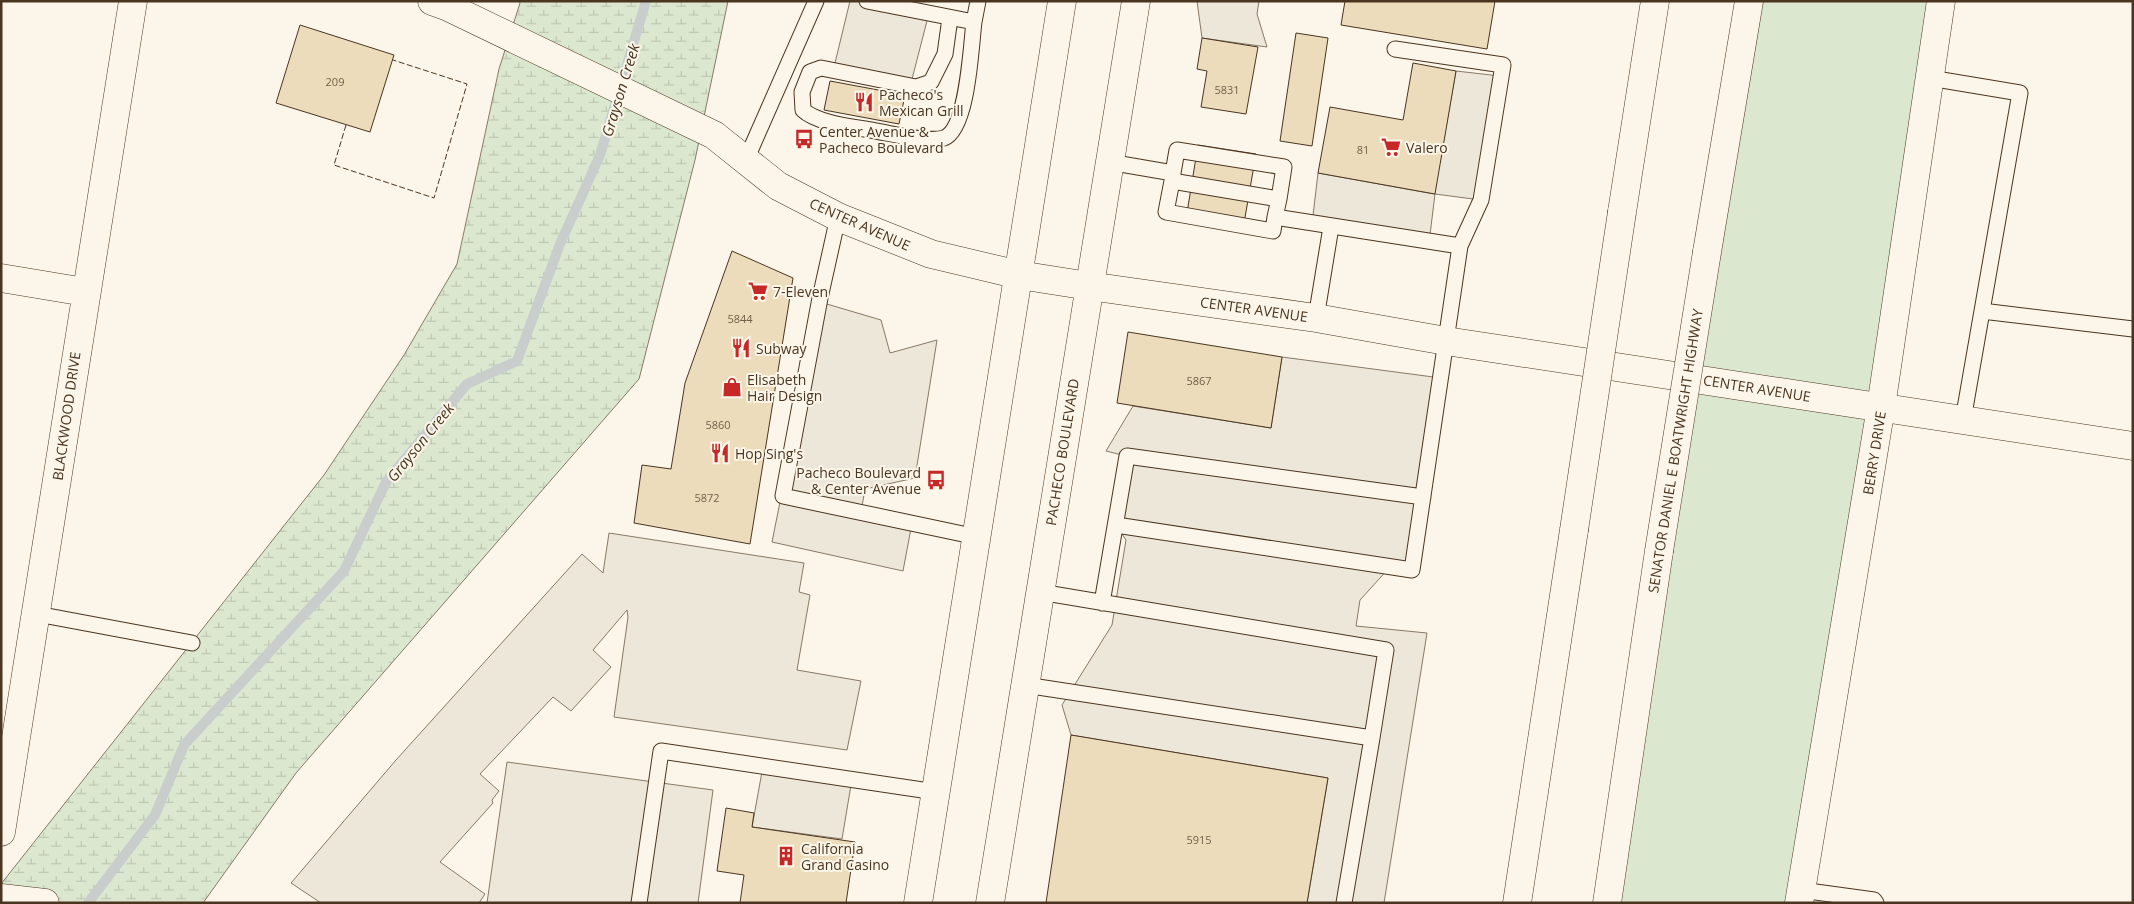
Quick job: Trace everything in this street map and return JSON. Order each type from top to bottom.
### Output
[{"type":"main road","name":"BLACKWOOD DRIVE","points":[[1,832],[37,614],[85,292],[133,1]]},
{"type":"main road","points":[[918,903],[1062,1]]},
{"type":"main road","name":"PACHECO BOULEVARD","points":[[990,903],[1136,1]]},
{"type":"main road","points":[[1517,903],[1655,1]]},
{"type":"main road","name":"SENATOR DANIEL E BOATWRIGHT HIGHWAY","points":[[1607,903],[1659,550],[1749,1]]},
{"type":"main road","name":"BERRY DRIVE","points":[[1800,896],[1881,407],[1941,1]]},
{"type":"main road","name":"CENTER AVENUE","points":[[441,3],[714,135],[778,186],[838,217],[931,254],[1019,274],[1089,286],[1316,318],[1446,341],[2133,446]]},
{"type":"main road","points":[[1,278],[85,292]]},
{"type":"main road","points":[[1,898],[38,901]]},
{"type":"lane","points":[[746,160],[816,1]]},
{"type":"lane","points":[[866,1],[974,22]]},
{"type":"lane","points":[[821,68],[810,72],[802,92],[803,110],[811,117],[898,135],[927,139],[945,138],[956,128],[963,109],[978,1]]},
{"type":"lane","points":[[791,58],[821,68],[916,87],[931,82],[945,54],[950,18]]},
{"type":"lane","points":[[1116,525],[1412,570],[1460,246],[1481,200],[1503,64],[1395,49]]},
{"type":"lane","points":[[1930,78],[2020,93],[1963,420]]},
{"type":"lane","points":[[1177,150],[1284,167],[1272,231],[1166,212],[1172,177],[1177,150]]},
{"type":"lane","points":[[1110,162],[1279,199]]},
{"type":"lane","points":[[838,217],[820,298],[783,496],[977,537]]},
{"type":"lane","points":[[1275,218],[1460,246]]},
{"type":"lane","points":[[1316,318],[1331,227]]},
{"type":"lane","points":[[1982,311],[2133,328]]},
{"type":"lane","points":[[1102,603],[1127,456],[1423,497]]},
{"type":"lane","points":[[1040,592],[1386,650],[1344,903]]},
{"type":"lane","points":[[37,614],[192,643]]},
{"type":"lane","points":[[1024,685],[1372,738]]},
{"type":"lane","points":[[640,903],[661,751],[936,792]]},
{"type":"lane","points":[[1800,896],[1874,900],[1876,903]]},
{"type":"green space","points":[[519,1],[728,1],[695,160],[639,379],[296,773],[203,903],[1,903],[1,884],[324,475],[404,355],[457,264],[499,69],[520,3]]},
{"type":"green space","points":[[1749,1],[1941,1],[1799,903],[1607,903]]},
{"type":"shaded area","points":[[850,1],[867,1],[929,13],[911,83],[834,67]]},
{"type":"shaded area","points":[[1197,1],[1259,1],[1257,14],[1267,47],[1202,38]]},
{"type":"shaded area","points":[[1456,71],[1500,76],[1481,200],[1435,194],[1429,243],[1312,224],[1318,173],[1434,194]]},
{"type":"shaded area","points":[[820,302],[881,320],[890,353],[937,340],[915,478],[865,489],[861,512],[912,523],[903,571],[772,542]]},
{"type":"shaded area","points":[[1282,357],[1441,378],[1412,570],[1390,567],[1360,600],[1356,626],[1427,633],[1384,903],[1307,903],[1328,778],[1071,735],[1062,705],[1112,625],[1126,540],[1116,525],[1126,456],[1106,451],[1133,406],[1271,428]]},
{"type":"shaded area","points":[[609,533],[804,563],[799,592],[810,595],[797,670],[861,681],[847,750],[614,717],[628,617],[627,610],[593,650],[611,667],[571,711],[553,697],[480,774],[499,791],[492,800],[493,803],[440,862],[485,894],[479,903],[321,903],[291,883],[396,760],[582,554],[603,573]]},
{"type":"shaded area","points":[[507,762],[713,790],[698,903],[487,903]]},
{"type":"shaded area","points":[[763,766],[852,779],[842,839],[752,827]]},
{"type":"building","points":[[1345,1],[1495,1],[1487,49],[1341,25]]},
{"type":"building","points":[[300,25],[394,55],[370,132],[276,103]]},
{"type":"building","points":[[1296,33],[1328,38],[1312,146],[1280,141]]},
{"type":"building","points":[[1202,38],[1258,47],[1246,114],[1201,107],[1207,71],[1197,69]]},
{"type":"building","points":[[1413,63],[1456,71],[1435,194],[1318,173],[1330,107],[1403,120]]},
{"type":"building","name":"Pacheco's Mexican Grill","points":[[830,81],[905,95],[899,124],[824,110]]},
{"type":"building","points":[[1198,145],[1256,154],[1243,229],[1186,219]]},
{"type":"building","points":[[732,251],[793,278],[750,544],[634,523],[642,465],[671,469],[685,383]]},
{"type":"building","points":[[1128,332],[1282,357],[1271,428],[1117,403]]},
{"type":"building","points":[[1071,735],[1328,778],[1307,903],[1046,903]]},
{"type":"building","name":"California Grand Casino","points":[[726,808],[754,813],[752,827],[855,842],[846,903],[740,903],[744,875],[717,871]]},
{"type":"waterway","name":"Grayson Creek","points":[[88,903],[155,815],[184,745],[344,571],[386,482],[467,384],[517,361],[560,244],[600,155],[646,1]]},
{"type":"fence","points":[[346,125],[334,165],[434,198],[467,84],[393,60]]},
{"type":"place","name":"Pacheco's Mexican Grill","points":[[864,102]]},
{"type":"place","name":"Center Avenue & Pacheco Boulevard","points":[[804,139]]},
{"type":"place","name":"Valero","points":[[1391,147]]},
{"type":"place","name":"7-Eleven","points":[[758,291]]},
{"type":"place","name":"Subway","points":[[741,348]]},
{"type":"place","name":"Elisabeth Hair Design","points":[[732,387]]},
{"type":"place","name":"Hop Sing's","points":[[720,453]]},
{"type":"place","name":"Pacheco Boulevard & Center Avenue","points":[[936,480]]},
{"type":"place","name":"California Grand Casino","points":[[786,856]]}]
